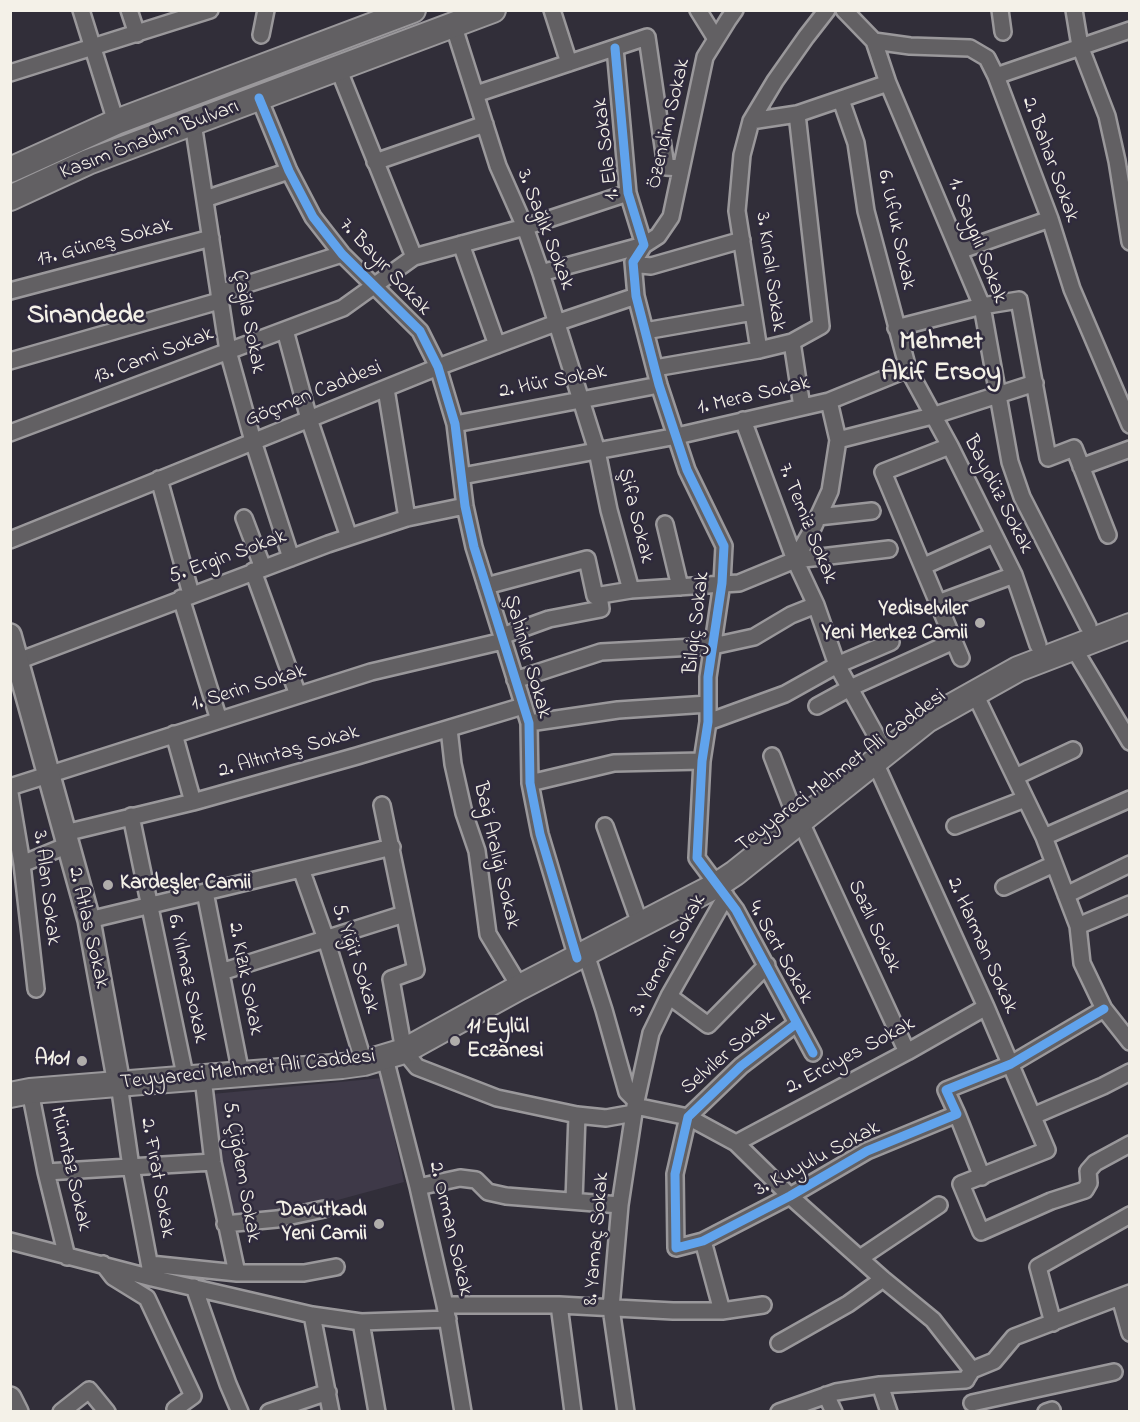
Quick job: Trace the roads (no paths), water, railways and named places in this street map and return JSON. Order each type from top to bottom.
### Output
[{"type":"main road","name":"Kasım Önadım Bulvarı","points":[[10,170],[116,122],[413,10]]},
{"type":"main road","name":"Kasım Önadım Bulvarı","points":[[10,198],[88,162],[493,10]]},
{"type":"main road","name":"Teyyareci Mehmet Ali Caddesi","points":[[20,1093],[194,1079],[385,1057],[717,885],[735,873],[796,814],[876,750],[938,695],[1038,645],[1130,612]]},
{"type":"main road","name":"Teyyareci Mehmet Ali Caddesi","points":[[876,750],[974,692],[1018,669],[1130,626]]},
{"type":"main road","name":"2. Atlas Sokak","points":[[10,635],[14,662],[89,920],[119,1084]]},
{"type":"main road","name":"Teyyareci Mehmet Ali Caddesi","points":[[588,952],[639,921],[717,885]]},
{"type":"main road","points":[[10,1398],[17,1412]]},
{"type":"street","points":[[81,10],[116,122]]},
{"type":"street","points":[[129,10],[137,34]]},
{"type":"street","points":[[10,73],[210,10]]},
{"type":"street","points":[[261,34],[266,10]]},
{"type":"street","points":[[552,10],[569,63]]},
{"type":"street","points":[[698,10],[716,39]]},
{"type":"street","name":"Özendim Sokak","points":[[541,273],[644,245],[658,236],[671,217],[705,57],[735,10]]},
{"type":"street","name":"3. Kınalı Sokak","points":[[759,350],[738,211],[742,155],[751,121],[775,81],[827,10]]},
{"type":"street","points":[[844,10],[874,41]]},
{"type":"street","points":[[1000,10],[1002,32]]},
{"type":"street","points":[[1074,10],[1080,46],[1107,116],[1130,242]]},
{"type":"street","name":"3. Sağlık Sokak","points":[[453,24],[498,166],[525,227],[541,273],[597,451]]},
{"type":"street","points":[[996,76],[1130,30]]},
{"type":"street","points":[[476,94],[647,37],[666,167],[681,168]]},
{"type":"street","name":"2. Bahar Sokak","points":[[874,41],[910,46],[970,48],[987,58],[996,76],[1050,219],[1072,289],[1124,400],[1130,425]]},
{"type":"street","name":"1. Saygılı Sokak","points":[[874,41],[888,83],[982,306],[1010,462],[1022,497],[1088,626]]},
{"type":"street","name":"1. Ela Sokak","points":[[615,48],[628,193],[644,245]]},
{"type":"street","points":[[338,68],[414,257]]},
{"type":"street","points":[[751,121],[797,114],[888,83]]},
{"type":"street","name":"7. Bayır Sokak","points":[[259,98],[289,171],[313,218],[342,254],[420,331],[438,367],[455,424],[465,506]]},
{"type":"street","name":"6. Ufuk Sokak","points":[[841,100],[856,143],[866,211],[908,369]]},
{"type":"street","points":[[655,368],[792,342],[821,326],[797,114]]},
{"type":"street","name":"Çağla Sokak","points":[[193,123],[228,351],[253,441],[291,558]]},
{"type":"street","points":[[375,162],[485,124]]},
{"type":"street","points":[[205,199],[289,171]]},
{"type":"street","name":"13. Cami Sokak","points":[[10,433],[343,308],[414,257],[525,227],[628,193]]},
{"type":"street","points":[[959,251],[1050,219]]},
{"type":"street","name":"17. Güneş Sokak","points":[[10,291],[211,238]]},
{"type":"street","points":[[644,245],[633,262],[651,266],[742,240]]},
{"type":"street","points":[[461,244],[497,345]]},
{"type":"street","points":[[10,361],[219,297],[342,254]]},
{"type":"street","name":"Bilgiç Sokak","points":[[633,262],[636,296],[659,385],[687,470],[724,546],[722,583],[708,677],[708,722],[702,761],[697,858],[717,885]]},
{"type":"street","name":"Göçmen Caddesi","points":[[10,540],[438,367],[636,296]]},
{"type":"street","points":[[896,328],[982,306],[1019,300],[1048,458],[1074,448],[1108,535]]},
{"type":"street","points":[[645,331],[753,312]]},
{"type":"street","points":[[285,330],[309,419],[349,537]]},
{"type":"street","points":[[792,342],[802,407]]},
{"type":"street","name":"1. Mera Sokak","points":[[462,476],[676,436],[829,401],[908,369]]},
{"type":"street","name":"Baydüz Sokak","points":[[908,369],[1014,575],[1038,645]]},
{"type":"street","points":[[838,440],[932,416],[1035,382]]},
{"type":"street","name":"2. Hür Sokak","points":[[455,424],[659,385]]},
{"type":"street","points":[[386,389],[407,518]]},
{"type":"street","points":[[795,560],[830,491],[838,440],[829,401]]},
{"type":"street","name":"7. Temiz Sokak","points":[[743,420],[795,560],[816,605],[837,665],[850,688],[876,750]]},
{"type":"street","points":[[950,447],[883,472],[961,657]]},
{"type":"street","points":[[1081,467],[1130,449]]},
{"type":"street","name":"Şifa Sokak","points":[[597,451],[609,510],[631,590]]},
{"type":"street","points":[[159,480],[186,596],[219,720]]},
{"type":"street","name":"5. Ergin Sokak","points":[[14,662],[349,537],[407,518],[465,506]]},
{"type":"street","name":"Şahinler Sokak","points":[[465,506],[474,547],[529,723],[530,783],[540,834],[588,952],[627,1092],[635,1107]]},
{"type":"street","points":[[818,517],[872,511]]},
{"type":"street","points":[[244,518],[298,695]]},
{"type":"street","points":[[665,524],[680,587]]},
{"type":"street","points":[[924,566],[994,535]]},
{"type":"street","points":[[486,586],[587,559],[597,596],[631,590],[739,583],[795,560],[889,549]]},
{"type":"street","points":[[938,603],[1014,575]]},
{"type":"street","name":"1. Serin Sokak","points":[[10,787],[371,672],[502,638],[549,619],[601,609],[597,596]]},
{"type":"street","points":[[515,680],[601,652],[713,646],[754,637],[791,615],[816,605]]},
{"type":"street","points":[[817,706],[850,688],[954,641]]},
{"type":"street","points":[[708,722],[785,694],[837,665],[891,642]]},
{"type":"street","points":[[1072,647],[1130,742]]},
{"type":"street","points":[[974,692],[1044,837],[1078,926],[1082,963],[1104,1009],[1130,1042]]},
{"type":"street","points":[[529,723],[618,710],[708,704]]},
{"type":"street","name":"2. Altıntaş Sokak","points":[[22,864],[66,839],[131,816],[193,802],[523,706]]},
{"type":"street","name":"Bağ Aralığı Sokak","points":[[449,729],[453,764],[464,813],[477,851],[488,934],[519,987]]},
{"type":"street","points":[[174,734],[193,802]]},
{"type":"street","name":"2. Harman Sokak","points":[[876,750],[1047,1150],[982,1177]]},
{"type":"street","points":[[1015,777],[1073,750]]},
{"type":"street","name":"Sazlı Sokak","points":[[772,756],[796,814],[908,1052]]},
{"type":"street","points":[[530,783],[614,763],[702,761]]},
{"type":"street","name":"3. Alan Sokak","points":[[10,793],[22,864],[17,889],[36,989]]},
{"type":"street","points":[[955,826],[1025,799]]},
{"type":"street","points":[[1044,837],[1130,800]]},
{"type":"street","points":[[382,805],[416,970],[391,979],[385,1057],[496,1098],[577,1115],[606,1118],[635,1107],[688,1117],[736,1143],[790,1196],[933,1320],[969,1375],[974,1407],[1113,1372]]},
{"type":"street","name":"6. Yılmaz Sokak","points":[[131,816],[148,906],[194,1079]]},
{"type":"street","points":[[605,826],[639,921]]},
{"type":"street","points":[[89,920],[392,847]]},
{"type":"street","points":[[1004,887],[1054,864]]},
{"type":"street","points":[[1066,895],[1130,864]]},
{"type":"street","name":"5. Yiğit Sokak","points":[[301,869],[326,939],[385,1057]]},
{"type":"street","name":"4. Sert Sokak","points":[[717,885],[767,965],[813,1053]]},
{"type":"street","name":"3. Yemeni Sokak","points":[[635,1107],[651,1033],[717,885]]},
{"type":"street","name":"2. Kızık Sokak","points":[[205,892],[241,1074]]},
{"type":"street","points":[[1078,926],[1130,904]]},
{"type":"street","points":[[221,972],[404,914]]},
{"type":"street","points":[[669,996],[708,1025],[767,965]]},
{"type":"street","name":"2. Erciyes Sokak","points":[[736,1143],[908,1052],[986,1007]]},
{"type":"street","points":[[1104,1009],[1011,1064],[946,1090],[982,1177],[961,1184],[981,1232],[1051,1201],[1085,1190],[1089,1183],[1088,1171],[1095,1164],[1130,1144]]},
{"type":"street","name":"Selviler Sokak","points":[[688,1117],[741,1066],[797,1023]]},
{"type":"street","name":"2. Orman Sokak","points":[[385,1057],[447,1312],[463,1412]]},
{"type":"street","points":[[1033,1116],[1130,1072]]},
{"type":"street","name":"5. Çiğdem Sokak","points":[[194,1079],[237,1273]]},
{"type":"street","name":"2. Fırat Sokak","points":[[119,1084],[131,1167],[151,1271]]},
{"type":"street","name":"Mümtaz Sokak","points":[[20,1093],[46,1172],[67,1257]]},
{"type":"street","name":"8. Yamaç Sokak","points":[[626,1412],[611,1308],[620,1205],[635,1107]]},
{"type":"street","name":"3. Kuyulu Sokak","points":[[688,1117],[675,1174],[676,1248],[703,1241],[790,1196],[867,1151],[957,1114]]},
{"type":"street","points":[[574,1201],[577,1115]]},
{"type":"street","points":[[46,1172],[213,1162]]},
{"type":"street","points":[[418,1187],[460,1178],[476,1179],[488,1192],[506,1196],[620,1205]]},
{"type":"street","points":[[860,1258],[939,1205]]},
{"type":"street","points":[[225,1224],[278,1219],[324,1209]]},
{"type":"street","points":[[1053,1323],[1038,1267],[1130,1215]]},
{"type":"street","points":[[10,1241],[67,1257],[151,1271],[304,1274],[336,1267]]},
{"type":"street","points":[[703,1241],[722,1311]]},
{"type":"street","points":[[103,1264],[112,1277],[147,1298],[193,1396],[175,1408]]},
{"type":"street","points":[[151,1271],[194,1287],[312,1315],[361,1322],[447,1312],[559,1305],[722,1311],[763,1305]]},
{"type":"street","points":[[779,1343],[848,1304],[883,1279]]},
{"type":"street","points":[[194,1287],[240,1412]]},
{"type":"street","points":[[779,1412],[836,1392],[969,1375],[994,1361],[1014,1337],[1125,1296],[1130,1333]]},
{"type":"street","points":[[559,1305],[573,1412]]},
{"type":"street","points":[[312,1315],[331,1412]]},
{"type":"street","points":[[361,1322],[377,1412]]},
{"type":"street","points":[[880,1385],[890,1412]]},
{"type":"street","points":[[61,1412],[89,1390],[107,1412]]},
{"type":"street","points":[[269,1412],[328,1392]]},
{"type":"street","points":[[826,1395],[834,1412]]},
{"type":"place","name":"Yediselviler Yeni Merkez Camii","points":[[980,623]]},
{"type":"place","name":"Kardeşler Camii","points":[[108,885]]},
{"type":"place","name":"11 Eylül Eczanesi","points":[[455,1041]]},
{"type":"place","name":"A101","points":[[82,1061]]},
{"type":"place","name":"Davutkadı Yeni Camii","points":[[379,1224]]},
{"type":"district","name":"Sinandede","points":[[86,318]]},
{"type":"district","name":"Mehmet Akif Ersoy","points":[[941,360]]}]
